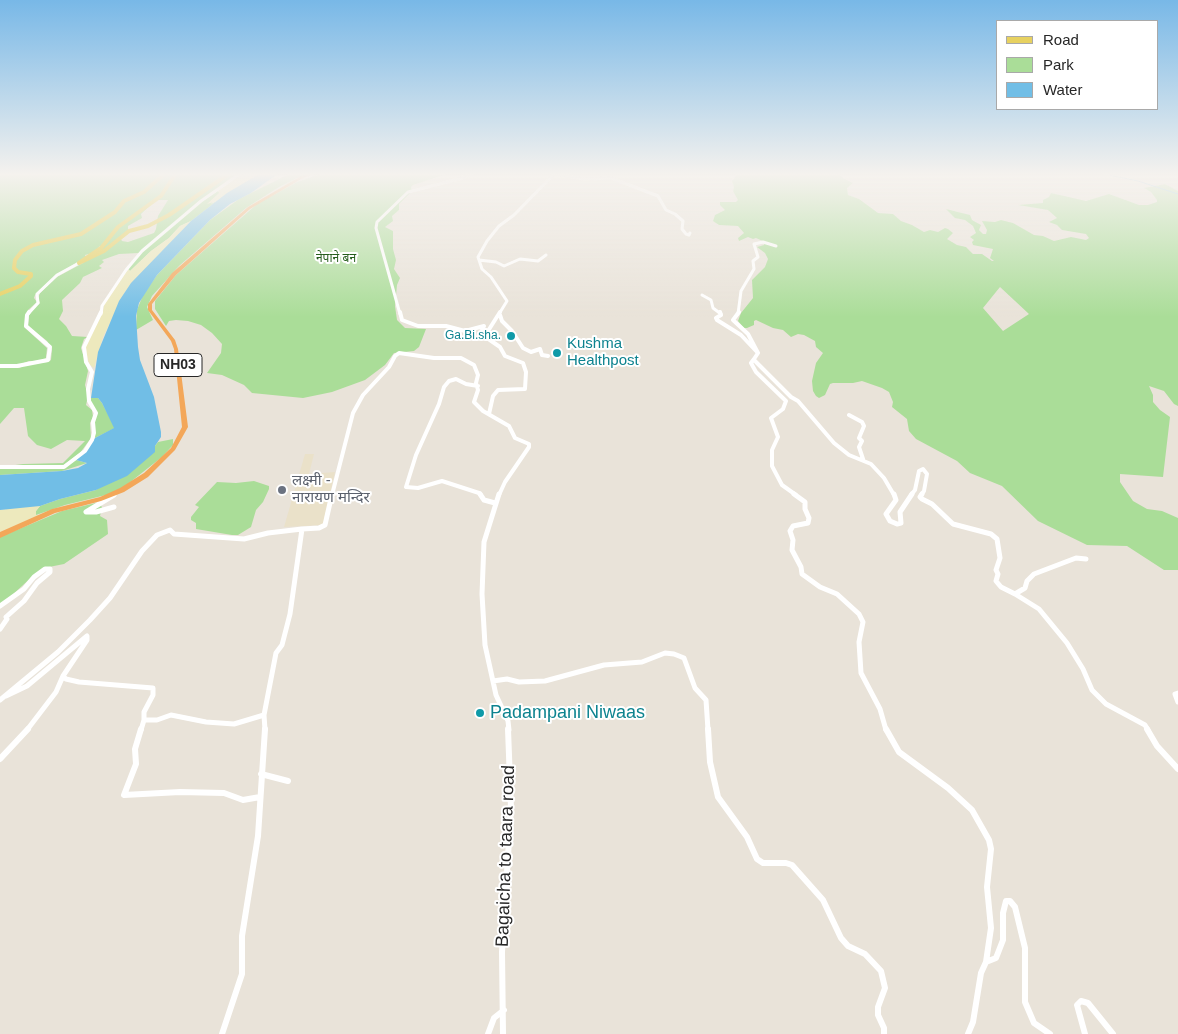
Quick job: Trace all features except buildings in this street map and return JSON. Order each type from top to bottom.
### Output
[{"type":"highway","name":"NH03","points":[[0,535],[54,511],[101,499],[122,490],[146,475],[173,449],[184,427],[176,350],[173,341],[150,310],[152,300],[174,274],[233,221]]},
{"type":"main road","points":[[0,294],[20,286],[31,276],[31,274],[18,272],[14,268],[15,260],[22,251],[33,246],[81,234],[101,221]]},
{"type":"main road","points":[[79,263],[101,248],[118,227],[126,221]]},
{"type":"main road","points":[[79,263],[104,251],[129,231],[158,221]]},
{"type":"street","points":[[0,468],[64,467],[85,450],[92,440],[94,433],[93,422],[96,413],[89,401],[88,389],[92,372],[86,362],[84,347],[102,312],[102,306],[126,270],[142,251],[177,221]]},
{"type":"street","points":[[1,699],[58,652],[90,620],[110,598],[142,551],[157,535],[170,530],[174,534],[244,539],[268,533],[325,526],[353,413],[363,395],[389,367],[397,354],[461,358],[474,365],[478,375],[476,383],[478,386],[474,402],[483,411],[490,414],[493,396],[498,390],[525,388],[526,372],[523,363],[505,356],[500,347],[481,333],[484,326],[466,331],[446,326],[418,326],[402,320],[376,228],[378,221]]},
{"type":"street","points":[[487,338],[488,331],[500,315],[507,301],[492,277],[482,268],[479,260],[482,248],[505,221]]},
{"type":"street","points":[[683,221],[682,228],[686,234],[689,235],[690,233]]},
{"type":"street","points":[[758,353],[748,334],[733,320],[739,312],[743,287],[754,269],[753,260],[758,257],[754,244],[763,242],[776,246]]},
{"type":"street","points":[[479,260],[496,262],[504,266],[521,259],[539,261],[546,255]]},
{"type":"street","points":[[0,366],[17,366],[48,360],[50,347],[26,326],[27,315],[38,303],[36,297],[42,289],[57,275],[79,263]]},
{"type":"street","points":[[702,295],[711,300],[713,308],[721,313],[716,318],[717,320],[741,336],[758,353]]},
{"type":"street","points":[[500,315],[502,321],[512,331],[523,348],[531,352],[540,349],[542,356],[548,356]]},
{"type":"street","points":[[758,353],[751,363],[756,372],[786,401],[783,410],[774,414],[771,418],[778,437],[772,450],[772,466],[782,485],[805,502],[805,509],[809,518],[808,523],[793,526],[790,531],[792,550],[799,562],[802,574],[820,587],[837,594],[859,614],[863,622],[859,642],[861,673],[880,709],[887,734],[899,752],[948,788],[972,810],[991,849],[987,887],[991,928],[973,1022],[968,1034]]},
{"type":"street","points":[[754,359],[771,378],[798,401],[834,443],[849,455],[863,459],[876,468],[894,492],[896,500],[886,514],[890,521],[897,524],[901,523],[900,512],[915,490],[919,471],[925,470],[927,474],[924,492],[920,497],[936,508],[953,524],[990,534],[996,538],[1000,558],[996,570],[998,574],[996,582],[1039,609],[1067,643],[1083,669],[1092,690],[1106,704],[1145,724],[1157,746],[1178,769]]},
{"type":"street","points":[[478,386],[466,384],[456,379],[449,381],[444,387],[439,404],[416,455],[406,487],[418,488],[442,481],[478,493],[484,500],[496,502]]},
{"type":"street","name":"Bagaicha to taara road","points":[[490,414],[509,426],[515,438],[527,442],[529,445],[505,482],[496,502],[484,542],[482,584],[485,645],[496,695],[508,721],[512,808],[502,952],[503,1034]]},
{"type":"street","points":[[849,415],[862,422],[864,426],[859,438],[862,441],[859,447],[863,459]]},
{"type":"street","points":[[114,506],[96,512],[86,512],[122,490]]},
{"type":"street","points":[[222,1034],[242,974],[242,936],[258,836],[265,729],[264,715],[276,652],[282,645],[290,614],[302,529]]},
{"type":"street","points":[[1015,594],[1025,588],[1027,581],[1034,574],[1076,558],[1086,559]]},
{"type":"street","points":[[0,606],[24,589],[38,574],[45,569],[50,570],[37,583],[24,601],[6,616],[7,619],[0,629]]},
{"type":"street","points":[[0,759],[29,728],[56,692],[72,660],[87,640],[87,636],[27,686],[1,699]]},
{"type":"street","points":[[493,681],[507,679],[519,682],[544,681],[604,665],[642,662],[665,654],[674,654],[684,658],[695,688],[706,700],[712,773],[718,797],[747,837],[757,859],[763,863],[786,863],[792,866],[823,900],[841,938],[848,946],[865,954],[882,971],[885,988],[878,1007],[878,1015],[884,1028],[884,1034]]},
{"type":"street","points":[[63,676],[66,679],[79,682],[154,688],[153,695],[144,712],[144,720],[138,735],[135,750],[136,764],[124,795],[180,792],[224,794],[243,800],[260,797]]},
{"type":"street","points":[[1178,693],[1175,694],[1178,702]]},
{"type":"street","points":[[144,720],[157,720],[170,715],[206,722],[234,724],[264,715]]},
{"type":"street","points":[[261,774],[288,781]]},
{"type":"street","points":[[986,962],[996,958],[1002,940],[1003,914],[1006,901],[1010,902],[1014,907],[1025,948],[1025,1002],[1034,1023],[1050,1034]]},
{"type":"street","points":[[1085,1034],[1077,1005],[1081,1001],[1088,1003],[1113,1034]]},
{"type":"street","points":[[488,1034],[494,1018],[504,1010]]},
{"type":"shaded area","points":[[305,454],[314,454],[309,474],[335,472],[323,525],[284,527]]},
{"type":"green space","points":[[0,221],[136,221],[128,226],[128,234],[121,239],[128,242],[154,233],[157,221],[176,221],[139,253],[119,254],[102,260],[104,262],[99,266],[102,268],[83,277],[80,283],[62,300],[63,311],[59,319],[72,336],[88,337],[84,339],[81,348],[88,371],[85,385],[88,396],[86,405],[92,410],[93,417],[90,423],[91,438],[80,453],[62,466],[0,467],[23,464],[63,463],[85,441],[67,440],[51,449],[37,445],[28,436],[24,408],[14,408],[0,424],[0,367],[19,368],[28,364],[51,360],[52,349],[47,341],[28,326],[29,313],[40,303],[38,298],[40,293],[57,277],[83,263],[103,247],[100,246],[93,253],[85,255],[86,257],[56,275],[35,295],[34,298],[37,302],[28,310],[24,327],[47,348],[46,358],[41,361],[29,361],[21,364],[0,364]]},
{"type":"green space","points":[[178,221],[190,221],[180,226],[169,238],[151,251],[130,271],[128,269],[142,252]]},
{"type":"green space","points":[[209,221],[231,221],[179,266],[152,296],[147,307],[153,320],[136,330],[137,310],[143,295],[157,275]]},
{"type":"green space","name":"नेपाने बन","points":[[237,221],[393,221],[385,227],[393,231],[393,249],[396,260],[394,269],[400,278],[397,285],[395,306],[397,320],[405,328],[426,329],[419,347],[414,351],[394,353],[385,365],[365,380],[332,392],[303,398],[252,393],[244,385],[222,375],[207,373],[221,353],[222,344],[212,333],[201,325],[188,321],[169,321],[166,326],[155,309],[155,301],[176,275]]},
{"type":"green space","points":[[713,221],[902,221],[924,232],[930,230],[938,232],[945,228],[948,229],[953,233],[947,239],[957,245],[966,247],[973,254],[982,254],[994,261],[990,258],[993,249],[973,245],[972,242],[974,240],[970,237],[976,233],[973,226],[967,221],[974,221],[981,225],[979,230],[983,234],[986,234],[987,230],[982,221],[1006,221],[1013,223],[1034,235],[1043,236],[1054,241],[1071,237],[1086,240],[1089,238],[1086,234],[1062,230],[1057,225],[1049,222],[1050,221],[1178,221],[1178,406],[1174,404],[1164,391],[1149,386],[1153,395],[1153,402],[1170,417],[1163,477],[1120,474],[1120,482],[1133,501],[1147,509],[1162,511],[1178,518],[1178,570],[1164,570],[1127,546],[1087,545],[1038,521],[1002,486],[970,473],[957,461],[916,439],[909,431],[907,419],[892,407],[893,402],[889,392],[882,388],[862,381],[833,383],[830,384],[825,395],[819,398],[816,396],[813,391],[812,381],[816,363],[823,353],[816,347],[815,341],[798,334],[791,337],[783,330],[773,328],[756,320],[754,325],[747,328],[744,328],[738,321],[741,313],[753,298],[752,280],[765,267],[768,259],[765,253],[757,247],[764,245],[765,242],[748,237],[739,241],[738,238],[744,233],[738,226],[719,225]],"holes":[[[1000,287],[1029,314],[1003,331],[983,308]]]},
{"type":"green space","points":[[91,398],[98,398],[102,403],[115,428],[95,438],[94,422],[97,413],[91,403]]},
{"type":"green space","points":[[173,439],[173,445],[162,457],[124,487],[106,495],[65,505],[36,515],[36,511],[40,506],[96,490],[158,442]]},
{"type":"green space","points":[[76,460],[87,463],[62,471],[0,475],[0,468],[63,468]]},
{"type":"green space","points":[[254,481],[269,486],[269,489],[263,502],[256,510],[251,527],[238,535],[196,529],[196,523],[191,520],[191,517],[199,507],[195,505],[217,482],[236,483]]},
{"type":"green space","points":[[100,502],[102,508],[100,516],[107,520],[108,534],[64,564],[44,568],[0,604],[0,537],[62,511]]},
{"type":"sand","points":[[191,221],[125,292],[103,337],[94,368],[89,364],[85,348],[103,312],[104,305],[128,269],[130,271],[151,251],[169,238],[180,226]]},
{"type":"sand","points":[[40,506],[36,511],[36,515],[40,515],[0,532],[0,510]]},
{"type":"water","points":[[191,221],[209,221],[157,275],[139,303],[136,316],[140,360],[154,397],[161,432],[161,437],[155,446],[155,452],[127,476],[96,490],[40,506],[0,510],[0,475],[62,471],[78,468],[87,463],[76,460],[86,451],[95,438],[114,428],[102,403],[98,398],[91,398],[98,352],[119,301],[131,283]]},
{"type":"place","name":"Ga.Bi.sha.","points":[[511,336]]},
{"type":"place","name":"Kushma Healthpost","points":[[557,353]]},
{"type":"place","name":"लक्ष्मी - नारायण मन्दिर","points":[[282,490]]},
{"type":"place","name":"Padampani Niwaas","points":[[480,713]]}]
